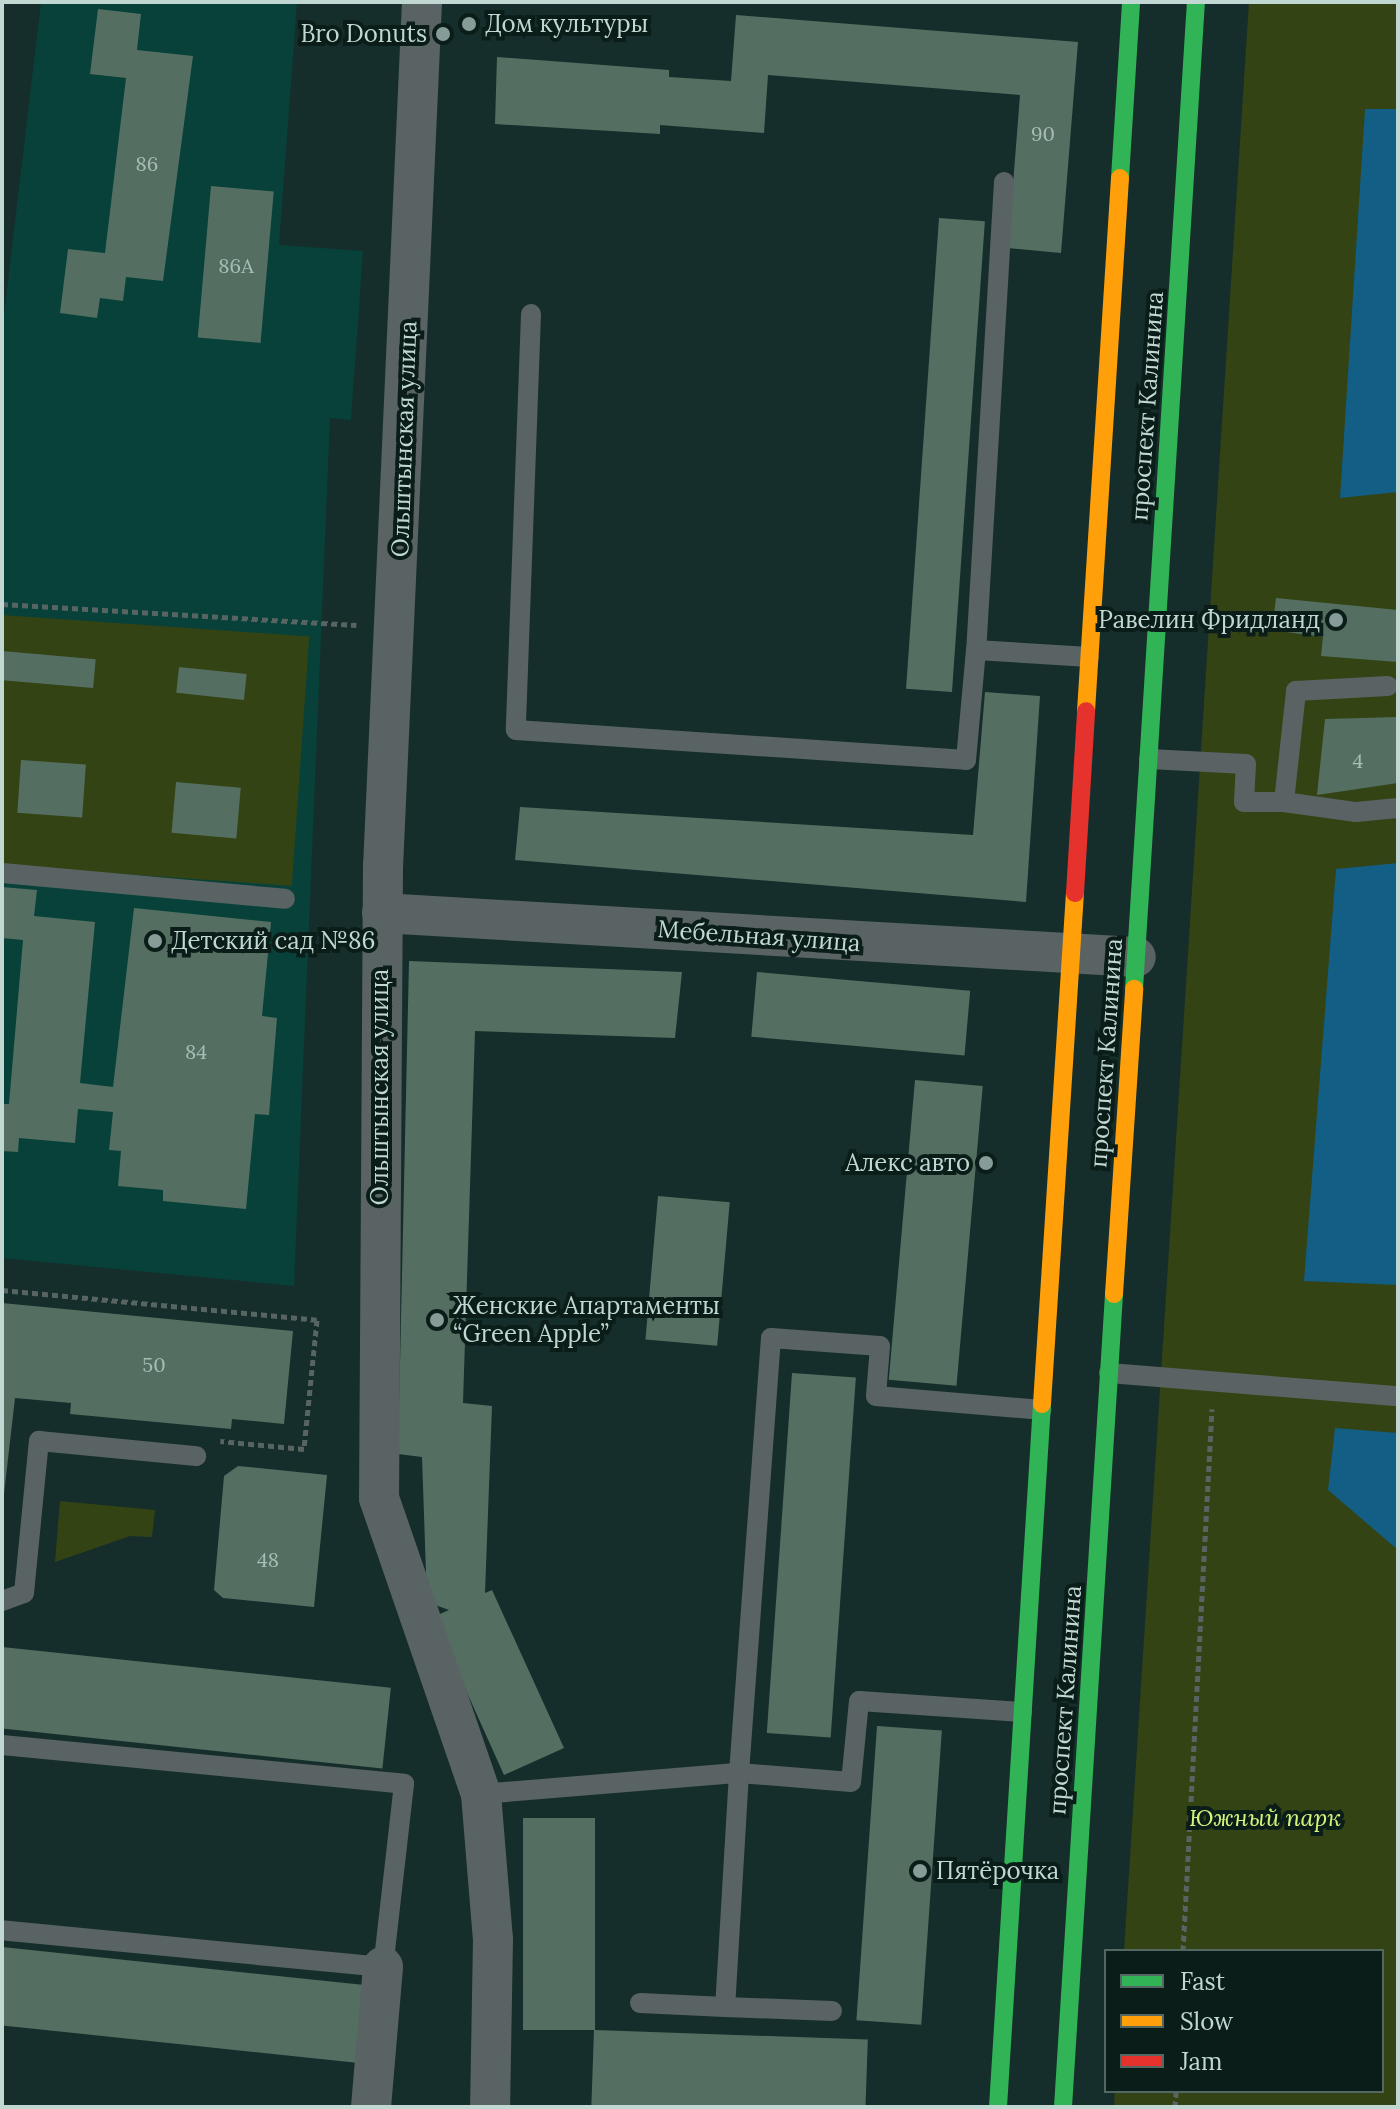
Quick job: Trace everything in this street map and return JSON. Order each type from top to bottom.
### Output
[{"type":"main road","name":"проспект Калинина","points":[[998,2107],[1131,2]]},
{"type":"main road","name":"проспект Калинина","points":[[1063,2107],[1196,2]]},
{"type":"street","name":"Ольштынская улица","points":[[422,2],[382,913],[379,1498],[481,1794],[493,1939],[490,2107]]},
{"type":"street","name":"Мебельная улица","points":[[382,913],[1136,957]]},
{"type":"street","points":[[371,2107],[383,1967]]},
{"type":"lane","points":[[531,314],[516,730],[966,760],[976,650],[1004,182]]},
{"type":"lane","points":[[976,650],[1089,657]]},
{"type":"lane","points":[[1284,802],[1296,691],[1388,686]]},
{"type":"lane","points":[[1149,759],[1246,764],[1244,802],[1284,802],[1356,812],[1398,808]]},
{"type":"lane","points":[[2,873],[285,899]]},
{"type":"lane","points":[[725,2007],[771,1338],[880,1346],[876,1396],[1041,1410]]},
{"type":"lane","points":[[1109,1373],[1398,1396]]},
{"type":"lane","points":[[2,1601],[24,1593],[39,1441],[196,1456]]},
{"type":"lane","points":[[481,1794],[739,1773],[851,1782],[859,1701],[1022,1712]]},
{"type":"lane","points":[[2,1745],[404,1784],[383,1967],[2,1930]]},
{"type":"lane","points":[[640,2003],[832,2011]]},
{"type":"path","points":[[2,604],[319,625]]},
{"type":"path","points":[[2,1290],[317,1320],[304,1449],[198,1439],[196,1456]]},
{"type":"path","points":[[1183,1949],[1213,1381]]},
{"type":"shaded area","points":[[41,2],[297,2],[279,245],[363,251],[351,420],[330,418],[294,1286],[2,1258],[2,332]]},
{"type":"green space","name":"Южный парк","points":[[1249,2],[1398,2],[1398,2107],[1114,2107],[1115,2093],[1384,2093],[1384,1949],[1124,1949]]},
{"type":"green space","points":[[2,615],[309,636],[292,886],[2,866]]},
{"type":"green space","points":[[60,1501],[155,1510],[152,1537],[130,1536],[55,1562]]},
{"type":"water","points":[[1365,109],[1398,109],[1398,492],[1340,498]]},
{"type":"water","points":[[1398,863],[1398,1285],[1304,1281],[1336,869]]},
{"type":"water","points":[[1335,1428],[1398,1433],[1398,1550],[1328,1490]]},
{"type":"building","points":[[98,9],[141,14],[137,50],[193,56],[163,281],[126,277],[123,301],[100,298],[97,318],[60,313],[68,249],[105,253],[126,78],[90,74]]},
{"type":"building","points":[[736,15],[1078,42],[1061,253],[1008,248],[1020,95],[768,75],[764,133],[660,125],[660,134],[495,124],[497,57],[669,70],[669,77],[731,81]]},
{"type":"building","points":[[211,186],[274,191],[261,343],[198,337]]},
{"type":"building","points":[[939,218],[985,221],[952,692],[906,689]]},
{"type":"building","name":"Равелин Фридланд","points":[[1276,598],[1398,610],[1398,662],[1321,656],[1323,637],[1272,630]]},
{"type":"building","points":[[2,651],[96,659],[93,688],[2,680]]},
{"type":"building","points":[[179,667],[247,674],[244,700],[176,693]]},
{"type":"building","points":[[985,692],[1040,696],[1026,902],[515,860],[520,807],[973,835]]},
{"type":"building","points":[[1398,717],[1398,783],[1317,795],[1325,719]]},
{"type":"building","points":[[21,760],[86,765],[82,817],[17,813]]},
{"type":"building","points":[[176,782],[241,788],[236,838],[172,833]]},
{"type":"building","points":[[2,887],[37,890],[34,916],[95,922],[80,1083],[113,1087],[134,908],[271,922],[262,1016],[277,1018],[269,1115],[255,1114],[246,1209],[163,1201],[163,1190],[118,1186],[121,1151],[109,1150],[113,1112],[78,1109],[75,1143],[19,1138],[18,1152],[2,1151],[2,1104],[9,1104],[23,940],[2,938]]},
{"type":"building","points":[[409,961],[682,972],[675,1038],[475,1031],[463,1403],[492,1406],[485,1593],[492,1590],[564,1748],[504,1775],[433,1617],[449,1610],[427,1602],[422,1457],[398,1454]]},
{"type":"building","points":[[757,972],[970,991],[965,1055],[751,1037]]},
{"type":"building","points":[[915,1080],[983,1086],[957,1386],[889,1380]]},
{"type":"building","points":[[658,1196],[730,1202],[717,1346],[645,1339]]},
{"type":"building","points":[[2,1303],[293,1331],[284,1424],[232,1419],[231,1429],[70,1414],[71,1403],[15,1398],[2,1511]]},
{"type":"building","points":[[792,1373],[856,1377],[831,1738],[767,1733]]},
{"type":"building","points":[[238,1466],[327,1475],[314,1607],[223,1598],[214,1590],[224,1476]]},
{"type":"building","points":[[2,1647],[391,1688],[382,1768],[2,1728]]},
{"type":"building","points":[[877,1726],[942,1731],[921,2025],[856,2020]]},
{"type":"building","points":[[523,1818],[595,1818],[595,2030],[523,2030]]},
{"type":"building","points":[[2,1947],[374,1986],[366,2064],[2,2025]]},
{"type":"building","points":[[594,2030],[868,2040],[865,2107],[591,2107]]},
{"type":"traffic: fast","points":[[1120,178],[1131,2]]},
{"type":"traffic: fast","points":[[1134,989],[1196,2]]},
{"type":"traffic: fast","points":[[1063,2107],[1114,1294]]},
{"type":"traffic: fast","points":[[998,2107],[1042,1404]]},
{"type":"traffic: slow","points":[[1086,711],[1120,178]]},
{"type":"traffic: slow","points":[[1042,1404],[1075,893]]},
{"type":"traffic: slow","points":[[1114,1294],[1134,989]]},
{"type":"traffic: jam","points":[[1075,893],[1086,711]]},
{"type":"place","name":"Дом культуры","points":[[469,24]]},
{"type":"place","name":"Bro Donuts","points":[[443,34]]},
{"type":"place","name":"Равелин Фридланд","points":[[1336,620]]},
{"type":"place","name":"Детский сад №86","points":[[155,941]]},
{"type":"place","name":"Алекс авто","points":[[986,1163]]},
{"type":"place","name":"Женские Апартаменты “Green Apple”","points":[[437,1320]]},
{"type":"place","name":"Пятёрочка","points":[[920,1871]]}]
